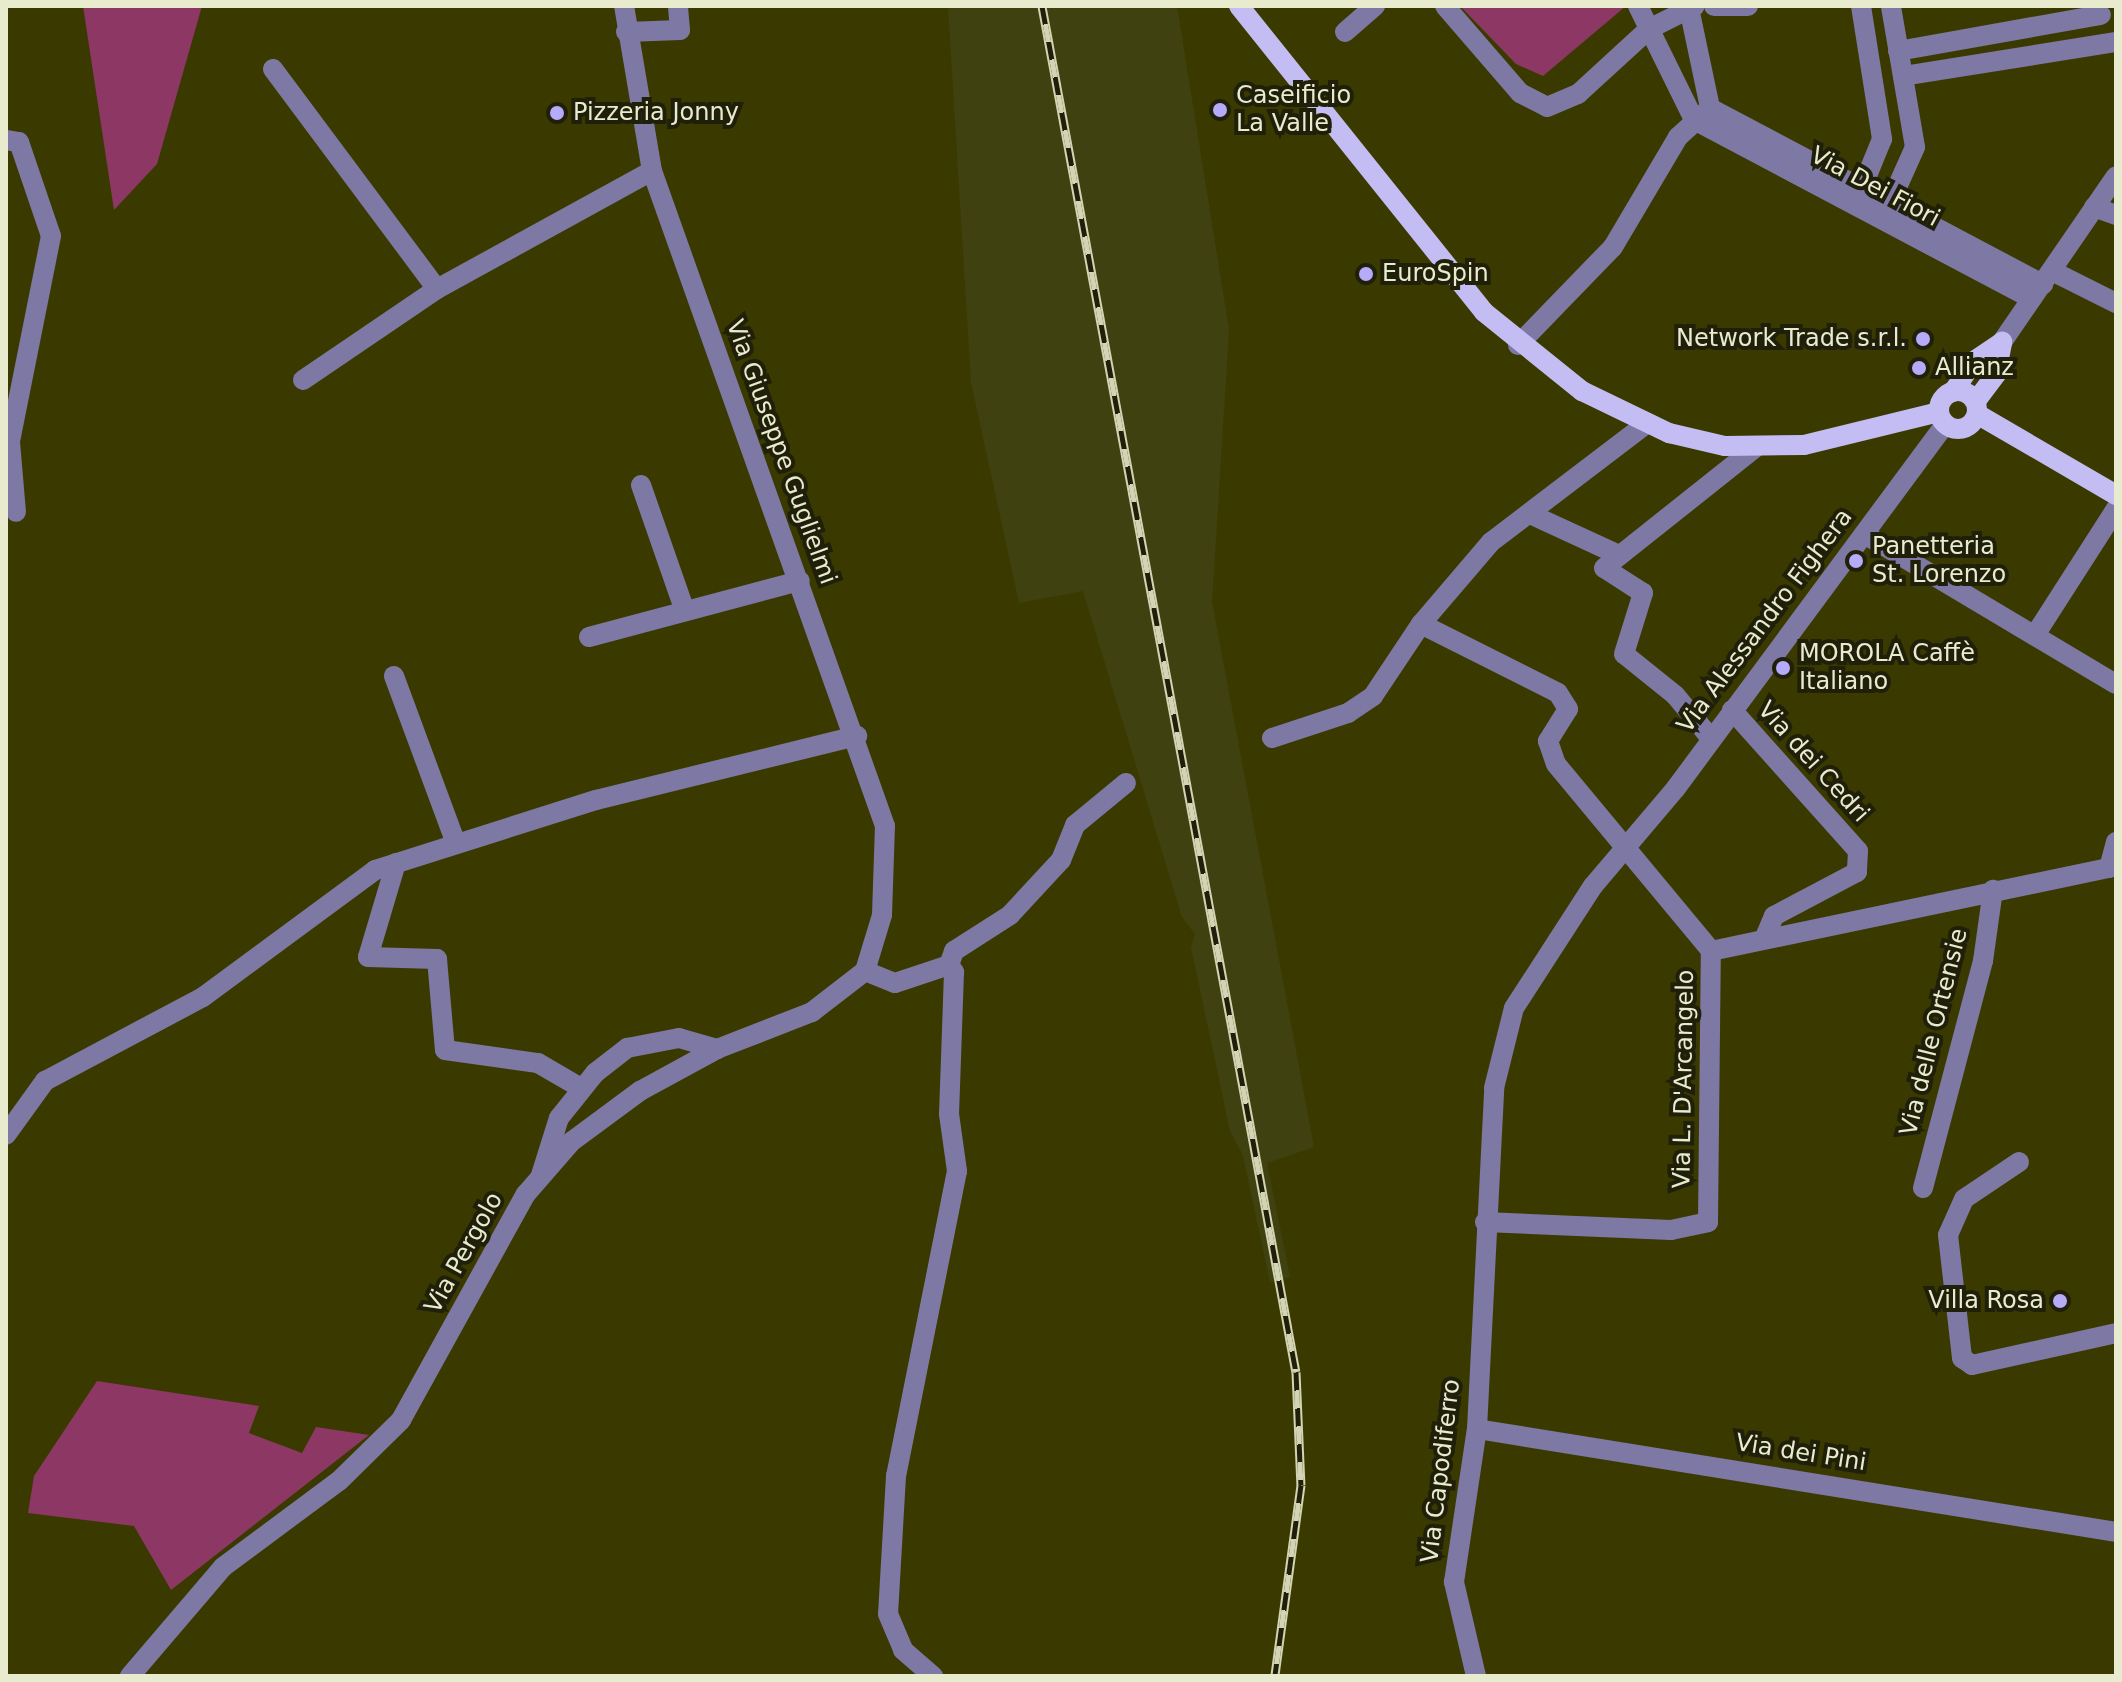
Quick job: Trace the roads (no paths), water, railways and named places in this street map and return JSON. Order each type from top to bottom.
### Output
[{"type":"main road","points":[[1239,6],[1297,71],[1454,279],[1518,345],[1582,391],[1646,424],[1702,442],[1756,447],[1851,438],[1942,418],[1961,429],[1996,374],[2002,342]]},
{"type":"main road","points":[[1942,418],[1953,392],[1974,361],[2002,342]]},
{"type":"main road","points":[[1953,392],[2115,496]]},
{"type":"street","name":"Via Giuseppe Guglielmi","points":[[624,6],[652,171],[857,736],[885,826],[882,915],[865,971]]},
{"type":"street","points":[[626,32],[680,30],[678,6]]},
{"type":"street","points":[[1345,32],[1375,6]]},
{"type":"street","points":[[1445,6],[1520,93],[1547,107],[1578,94],[1649,29],[1692,7],[1702,114],[1613,247],[1518,345]]},
{"type":"street","points":[[1638,6],[1702,114]]},
{"type":"street","points":[[1714,6],[1748,6]]},
{"type":"street","points":[[1861,6],[1882,139],[1862,188]]},
{"type":"street","points":[[1890,203],[1915,147],[1891,6]]},
{"type":"street","points":[[1898,51],[2099,10],[2116,42],[1903,76]]},
{"type":"street","points":[[273,69],[437,289]]},
{"type":"street","name":"Via Dei Fiori","points":[[1702,114],[1862,188],[2043,285]]},
{"type":"street","name":"Via Dei Fiori","points":[[1702,114],[2043,285]]},
{"type":"street","points":[[6,140],[19,142],[51,236],[10,442],[16,512]]},
{"type":"street","points":[[303,380],[437,289],[652,171]]},
{"type":"street","points":[[2002,342],[2116,176]]},
{"type":"street","points":[[2094,207],[2116,215]]},
{"type":"street","points":[[2043,285],[2116,303]]},
{"type":"street","name":"Via Alessandro Fighera","points":[[1485,1222],[1494,1088],[1514,1008],[1593,886],[1628,849],[1709,736],[1732,710],[1864,534],[1942,418]]},
{"type":"street","points":[[1272,738],[1348,713],[1373,696],[1421,624],[1491,542],[1532,515],[1646,424]]},
{"type":"street","points":[[1611,562],[1756,447]]},
{"type":"street","points":[[641,485],[685,611]]},
{"type":"street","points":[[2035,635],[2110,531],[2115,496]]},
{"type":"street","points":[[1532,515],[1611,562],[1643,593],[1624,654],[1675,695],[1709,736]]},
{"type":"street","points":[[1864,534],[2116,684]]},
{"type":"street","points":[[589,637],[800,581]]},
{"type":"street","points":[[1421,624],[1558,693],[1568,709],[1548,741],[1556,764],[1711,951]]},
{"type":"street","points":[[394,676],[456,844]]},
{"type":"street","name":"Via dei Cedri","points":[[1732,710],[1858,851],[1857,872],[1774,916],[1764,939]]},
{"type":"street","points":[[6,1135],[45,1081],[203,997],[325,902],[396,863],[596,800],[857,736]]},
{"type":"street","points":[[933,1676],[897,1643],[888,1614],[896,1476],[957,1171],[949,965],[954,951],[1010,915],[1061,860],[1075,825],[1126,783]]},
{"type":"street","points":[[1993,890],[2109,868],[2116,842]]},
{"type":"street","points":[[396,863],[368,957],[437,959],[445,1050],[538,1063],[581,1088]]},
{"type":"street","name":"Via L. D'Arcangelo","points":[[1485,1222],[1671,1230],[1708,1222],[1711,951],[1993,890]]},
{"type":"street","name":"Via delle Ortensie","points":[[1923,1188],[1983,961],[1993,890]]},
{"type":"street","points":[[865,971],[895,983],[949,965]]},
{"type":"street","name":"Via Pergolo","points":[[130,1676],[223,1567],[339,1481],[401,1420],[541,1177],[571,1142],[640,1091],[717,1049],[812,1012],[865,971]]},
{"type":"street","points":[[541,1177],[551,1135],[581,1088],[627,1048],[655,1039],[717,1049]]},
{"type":"street","points":[[2019,1162],[1964,1199],[1948,1235],[1962,1358],[1972,1365],[2116,1333]]},
{"type":"street","name":"Via Capodiferro","points":[[1476,1676],[1454,1582],[1477,1429],[1485,1222]]},
{"type":"street","name":"Via dei Pini","points":[[1477,1429],[2116,1532]]},
{"type":"railway","points":[[1042,6],[1296,1372],[1301,1485],[1275,1676]]},
{"type":"place","name":"Caseificio La Valle","points":[[1220,110]]},
{"type":"place","name":"Pizzeria Jonny","points":[[557,113]]},
{"type":"place","name":"EuroSpin","points":[[1366,274]]},
{"type":"place","name":"Network Trade s.r.l.","points":[[1923,339]]},
{"type":"place","name":"Allianz","points":[[1919,368]]},
{"type":"place","name":"Panetteria St. Lorenzo","points":[[1856,561]]},
{"type":"place","name":"MOROLA Caffè Italiano","points":[[1783,668]]},
{"type":"place","name":"Villa Rosa","points":[[2060,1301]]}]
